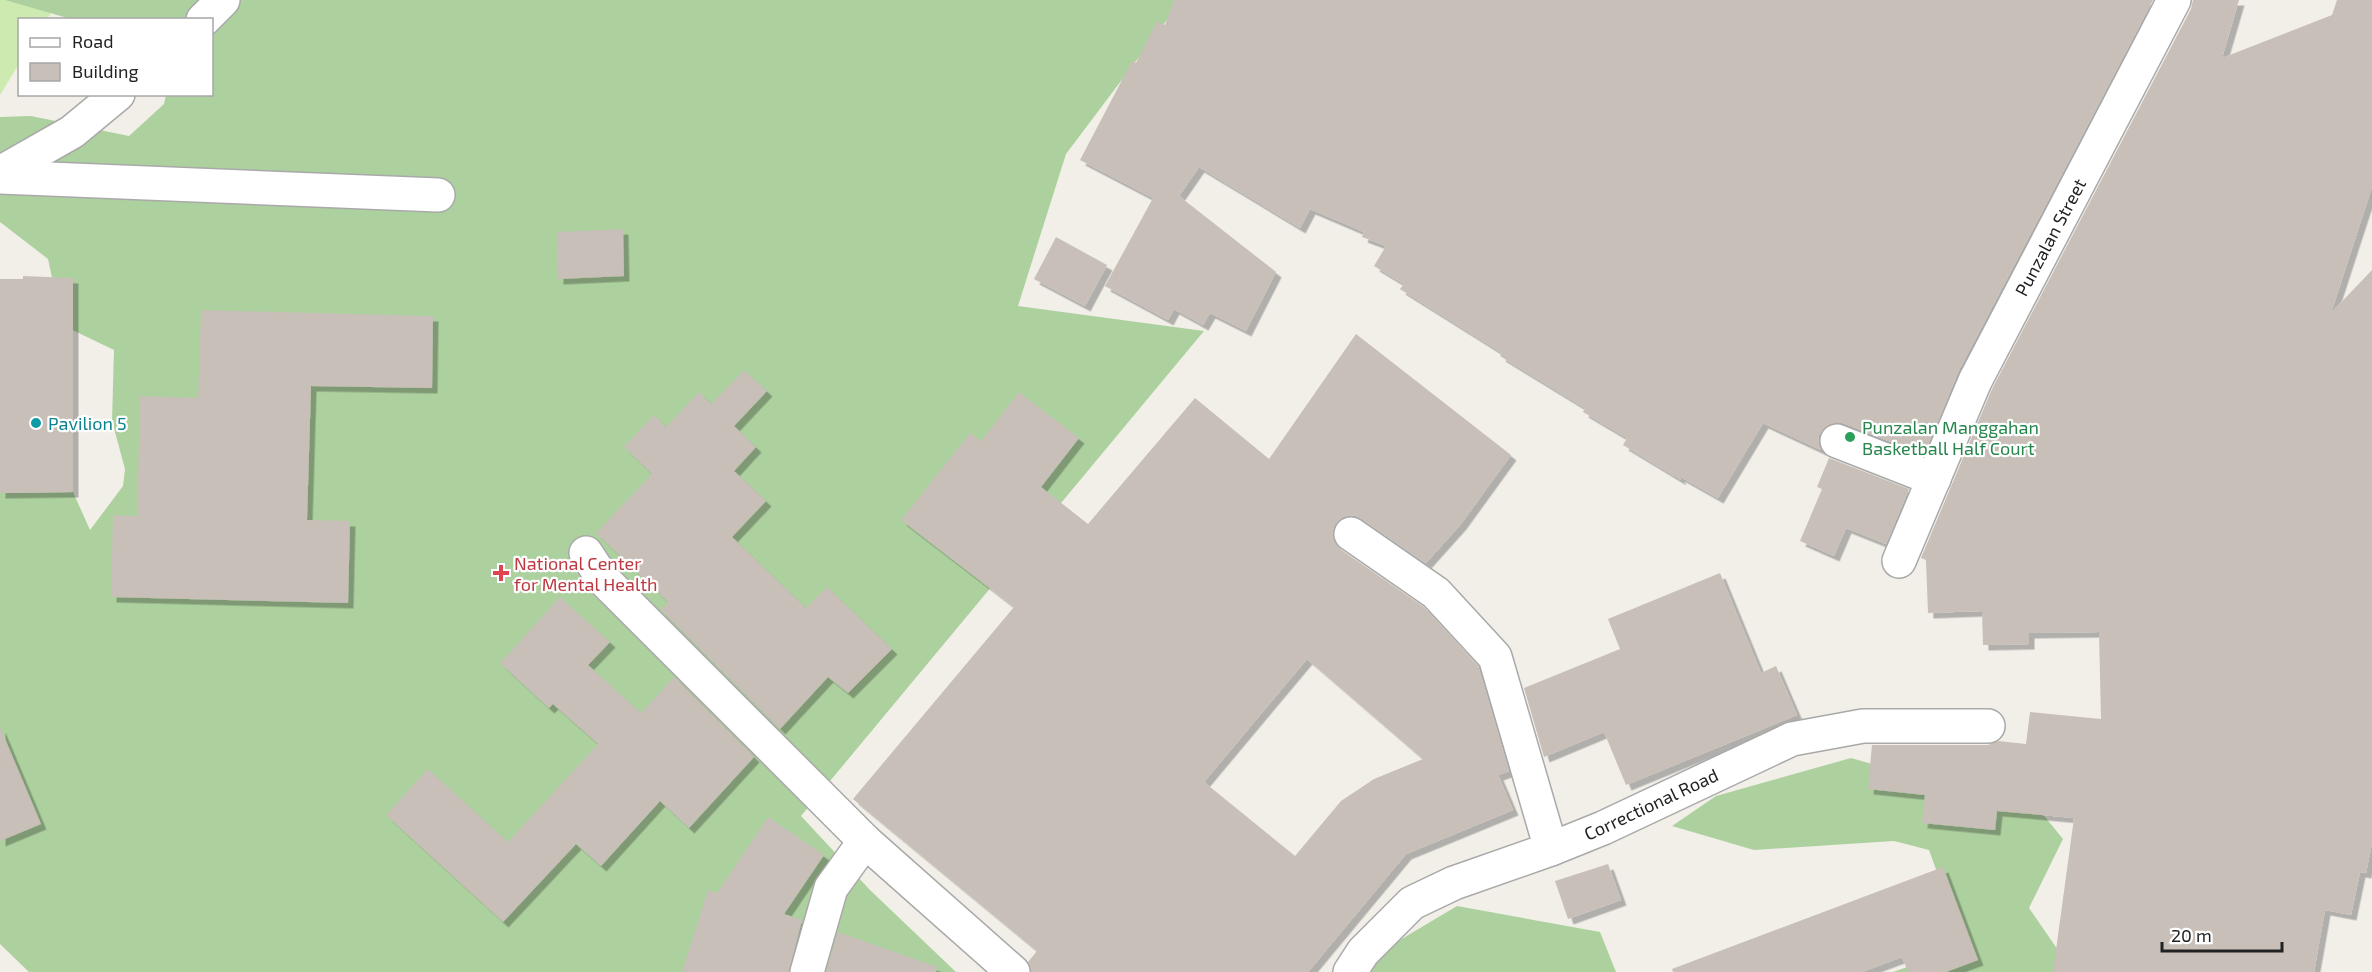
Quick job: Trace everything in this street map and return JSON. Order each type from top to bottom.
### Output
[{"type":"street","points":[[205,18],[223,0]]},
{"type":"street","name":"Punzalan Street","points":[[1899,561],[1975,381],[2174,0]]},
{"type":"street","points":[[0,175],[72,132],[116,96]]},
{"type":"street","points":[[0,175],[438,195]]},
{"type":"street","points":[[1837,441],[1934,478]]},
{"type":"street","points":[[1351,534],[1436,593],[1495,657],[1551,849]]},
{"type":"street","points":[[586,553],[603,579],[865,841],[1013,972]]},
{"type":"street","name":"Correctional Road","points":[[1350,972],[1363,952],[1412,903],[1454,883],[1603,828],[1792,739],[1863,726],[1988,726]]},
{"type":"street","points":[[807,972],[831,888],[865,841]]},
{"type":"green space","points":[[0,0],[60,0],[48,18],[18,18],[18,66],[0,95]]},
{"type":"green space","name":"National Center for Mental Health","points":[[5,0],[1182,0],[1066,154],[1018,306],[1204,331],[801,816],[870,890],[956,972],[29,972],[0,944],[0,493],[73,492],[90,530],[123,486],[125,469],[112,421],[114,350],[62,325],[48,259],[0,222],[0,117],[31,116],[129,136],[164,104],[166,96],[213,96],[213,18],[68,18]]},
{"type":"green space","points":[[1851,758],[2041,812],[2063,839],[2029,908],[2073,972],[1893,972],[1964,947],[1929,850],[1894,841],[1754,850],[1672,826],[1716,796]]},
{"type":"green space","points":[[1457,906],[1600,932],[1616,972],[1369,972],[1373,956]]},
{"type":"building","points":[[1174,0],[2153,0],[1958,372],[1924,455],[1843,423],[1834,423],[1825,427],[1819,435],[1818,443],[1821,450],[1763,423],[1718,498],[1679,476],[1681,480],[1623,445],[1627,438],[1583,412],[1585,408],[1500,356],[1502,353],[1400,289],[1404,284],[1374,266],[1386,246],[1362,237],[1364,232],[1310,209],[1300,228],[1199,167],[1179,196],[1276,272],[1246,331],[1210,313],[1203,325],[1174,309],[1168,320],[1105,286],[1153,198],[1080,160],[1132,61],[1136,63],[1157,21],[1165,25]]},
{"type":"building","points":[[2193,0],[2239,0],[2222,58],[2332,15],[2337,0],[2372,0],[2372,187],[2331,313],[2372,270],[2372,843],[2366,873],[2360,872],[2351,915],[2325,910],[2314,972],[2053,972],[2074,818],[1997,811],[1995,830],[1922,823],[1925,795],[1868,789],[1872,745],[1988,745],[1998,741],[2026,744],[2030,712],[2101,719],[2099,632],[2029,633],[2029,644],[1983,645],[1982,611],[1928,613],[1926,560],[1921,558],[1992,389],[2191,9]]},
{"type":"building","points":[[623,229],[624,276],[558,279],[557,232]]},
{"type":"building","points":[[1056,237],[1107,265],[1085,306],[1034,279]]},
{"type":"building","name":"Pavilion 5","points":[[23,276],[73,278],[73,492],[0,493],[0,279],[23,279]]},
{"type":"building","points":[[201,310],[433,316],[432,388],[311,386],[307,520],[350,521],[348,603],[111,597],[113,515],[137,516],[140,396],[198,398]]},
{"type":"building","points":[[1356,334],[1511,455],[1461,524],[1426,563],[1353,515],[1343,517],[1335,524],[1332,533],[1334,542],[1340,549],[1424,607],[1478,666],[1509,771],[1498,775],[1513,810],[1406,854],[1308,972],[1031,972],[1028,962],[1037,951],[853,799],[1014,607],[901,520],[970,433],[981,441],[1019,392],[1079,438],[1041,487],[1088,524],[1195,398],[1269,459]],"holes":[[[1307,659],[1423,759],[1374,779],[1341,801],[1295,856],[1204,782]]]},
{"type":"building","points":[[744,370],[767,391],[734,426],[756,447],[734,471],[766,501],[732,537],[806,608],[827,587],[892,649],[848,693],[828,677],[780,729],[661,610],[668,602],[596,533],[652,474],[624,447],[654,415],[666,427],[699,392],[711,404]]},
{"type":"building","points":[[1829,458],[1909,489],[1886,544],[1846,528],[1834,556],[1800,541],[1822,489],[1817,487]]},
{"type":"building","points":[[1720,573],[1761,673],[1776,666],[1797,715],[1626,785],[1604,732],[1544,757],[1524,688],[1620,649],[1608,619]]},
{"type":"building","points":[[560,597],[610,642],[588,665],[641,713],[674,677],[754,757],[689,828],[660,801],[601,866],[576,844],[503,922],[386,815],[428,769],[508,842],[598,744],[553,704],[549,708],[500,663]]},
{"type":"building","points":[[0,727],[41,824],[0,841]]},
{"type":"building","points":[[768,817],[824,855],[784,914],[802,920],[789,972],[682,972],[708,890],[717,893]]},
{"type":"building","points":[[1608,864],[1621,900],[1568,919],[1555,881]]},
{"type":"building","points":[[1943,867],[1978,960],[1946,972],[1908,972],[1902,957],[1862,972],[1673,972],[1672,969]]},
{"type":"building","points":[[838,932],[937,967],[936,972],[826,972]]},
{"type":"place","name":"Pavilion 5","points":[[36,423]]},
{"type":"place","name":"Punzalan Manggahan Basketball Half Court","points":[[1850,437]]},
{"type":"place","name":"National Center for Mental Health","points":[[501,573]]}]
